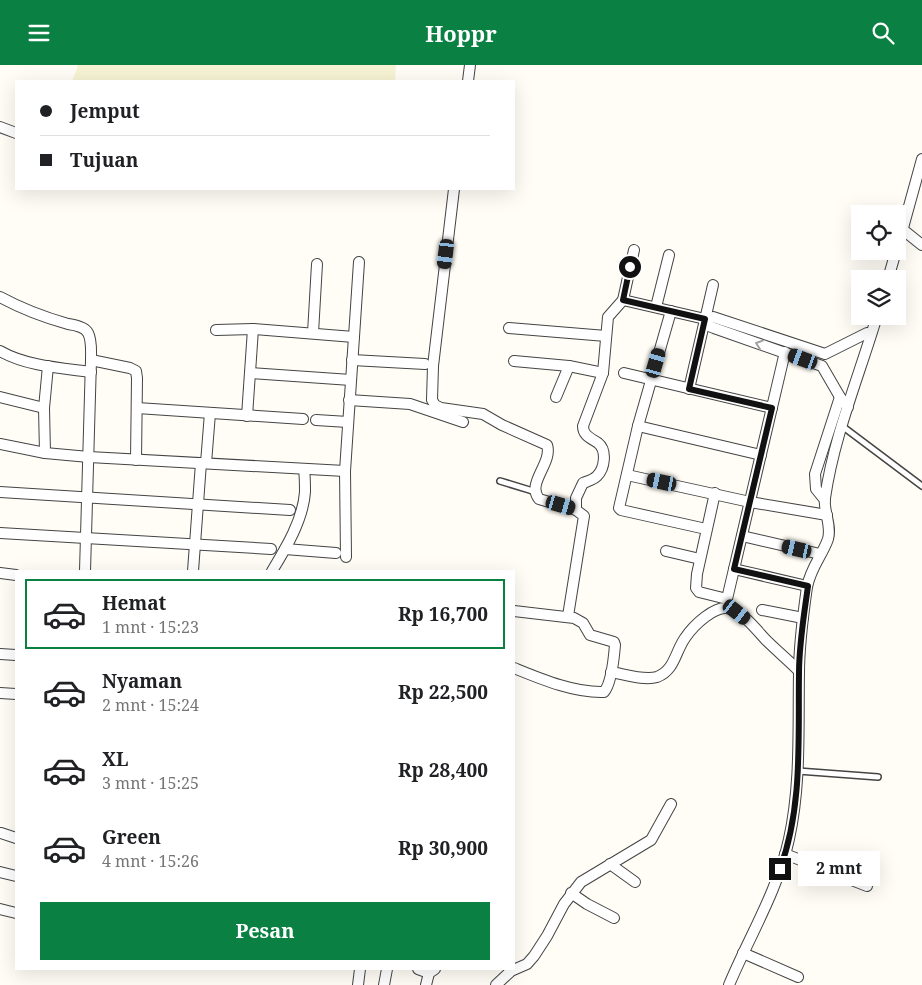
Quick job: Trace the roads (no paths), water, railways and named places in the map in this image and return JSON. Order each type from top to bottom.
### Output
[{"type":"street","points":[[468,80],[470,65]]},
{"type":"street","points":[[0,127],[15,133]]},
{"type":"street","points":[[906,215],[922,159]]},
{"type":"street","points":[[454,190],[433,366],[432,400],[435,405],[441,408],[483,414],[502,425],[547,445],[548,456],[536,487],[539,499],[576,509],[584,517],[568,617]]},
{"type":"street","points":[[906,232],[922,245]]},
{"type":"street","points":[[576,509],[576,498],[583,483],[596,477],[603,464],[603,449],[599,443],[587,436],[583,429],[586,415],[597,392],[603,373],[608,317],[621,302],[634,250]]},
{"type":"street","points":[[656,307],[668,255]]},
{"type":"street","points":[[285,549],[341,555],[359,262]]},
{"type":"street","points":[[312,333],[317,264]]},
{"type":"street","points":[[689,389],[713,285]]},
{"type":"street","points":[[0,297],[22,309],[43,317],[85,329],[90,339],[91,372],[85,570]]},
{"type":"street","points":[[621,302],[656,307],[705,319],[713,317],[825,353],[867,333]]},
{"type":"street","points":[[671,311],[638,426],[619,505],[621,510],[706,529]]},
{"type":"street","points":[[705,319],[709,326],[822,366],[848,407]]},
{"type":"street","points":[[730,985],[785,854],[793,819],[797,771],[799,671],[808,586],[812,567],[828,539],[829,532],[825,500],[842,426],[874,325]]},
{"type":"street","points":[[509,328],[606,336]]},
{"type":"street","points":[[216,330],[253,329],[354,337]]},
{"type":"street","points":[[247,416],[253,329]]},
{"type":"street","points":[[0,351],[48,366],[91,372]]},
{"type":"street","points":[[715,493],[700,559],[696,588],[698,592],[727,599],[785,353]]},
{"type":"street","points":[[822,366],[825,353]]},
{"type":"street","points":[[352,359],[425,364]]},
{"type":"street","points":[[91,360],[136,371],[136,460]]},
{"type":"street","points":[[514,361],[569,365],[603,373]]},
{"type":"street","points":[[556,397],[569,365]]},
{"type":"street","points":[[45,453],[44,409],[48,366]]},
{"type":"street","points":[[250,373],[351,380]]},
{"type":"street","points":[[624,373],[772,408]]},
{"type":"street","points":[[0,397],[44,409]]},
{"type":"street","points":[[825,500],[816,489],[816,474],[840,397]]},
{"type":"street","points":[[350,400],[410,404],[463,421]]},
{"type":"street","points":[[137,408],[303,419]]},
{"type":"street","points":[[193,570],[198,505],[210,413]]},
{"type":"street","points":[[316,420],[348,422]]},
{"type":"street","points":[[638,426],[761,455]]},
{"type":"street","points":[[0,444],[45,453],[89,457],[345,471]]},
{"type":"street","points":[[273,570],[285,549],[301,513],[305,493],[304,469]]},
{"type":"street","points":[[627,475],[750,502],[827,515]]},
{"type":"street","points":[[0,492],[290,510]]},
{"type":"street","points":[[0,533],[271,549]]},
{"type":"street","points":[[742,536],[820,554]]},
{"type":"street","points":[[666,551],[700,559]]},
{"type":"street","points":[[734,569],[808,586]]},
{"type":"street","points":[[0,573],[15,575]]},
{"type":"street","points":[[611,672],[650,679],[661,675],[671,667],[680,646],[691,631],[716,609],[725,607],[737,612],[750,622],[799,671]]},
{"type":"street","points":[[762,610],[804,618]]},
{"type":"street","points":[[515,611],[579,620],[590,635],[614,642],[615,647],[606,689],[601,692],[546,681],[515,668]]},
{"type":"street","points":[[0,655],[15,655]]},
{"type":"street","points":[[0,693],[15,694]]},
{"type":"street","points":[[515,968],[526,964],[534,955],[571,893],[582,882],[650,840],[671,804]]},
{"type":"street","points":[[1,833],[15,838]]},
{"type":"street","points":[[785,854],[867,886]]},
{"type":"street","points":[[610,864],[635,882]]},
{"type":"street","points":[[0,872],[15,876]]},
{"type":"street","points":[[571,893],[614,918]]},
{"type":"street","points":[[0,909],[15,913]]},
{"type":"street","points":[[743,953],[798,977]]},
{"type":"street","points":[[358,985],[360,970]]},
{"type":"street","points":[[384,985],[387,970]]},
{"type":"street","points":[[496,985],[509,970]]},
{"type":"street","points":[[426,985],[432,971]]},
{"type":"lane","points":[[842,426],[922,486]]},
{"type":"lane","points":[[500,481],[536,492]]},
{"type":"lane","points":[[797,771],[878,777]]}]
